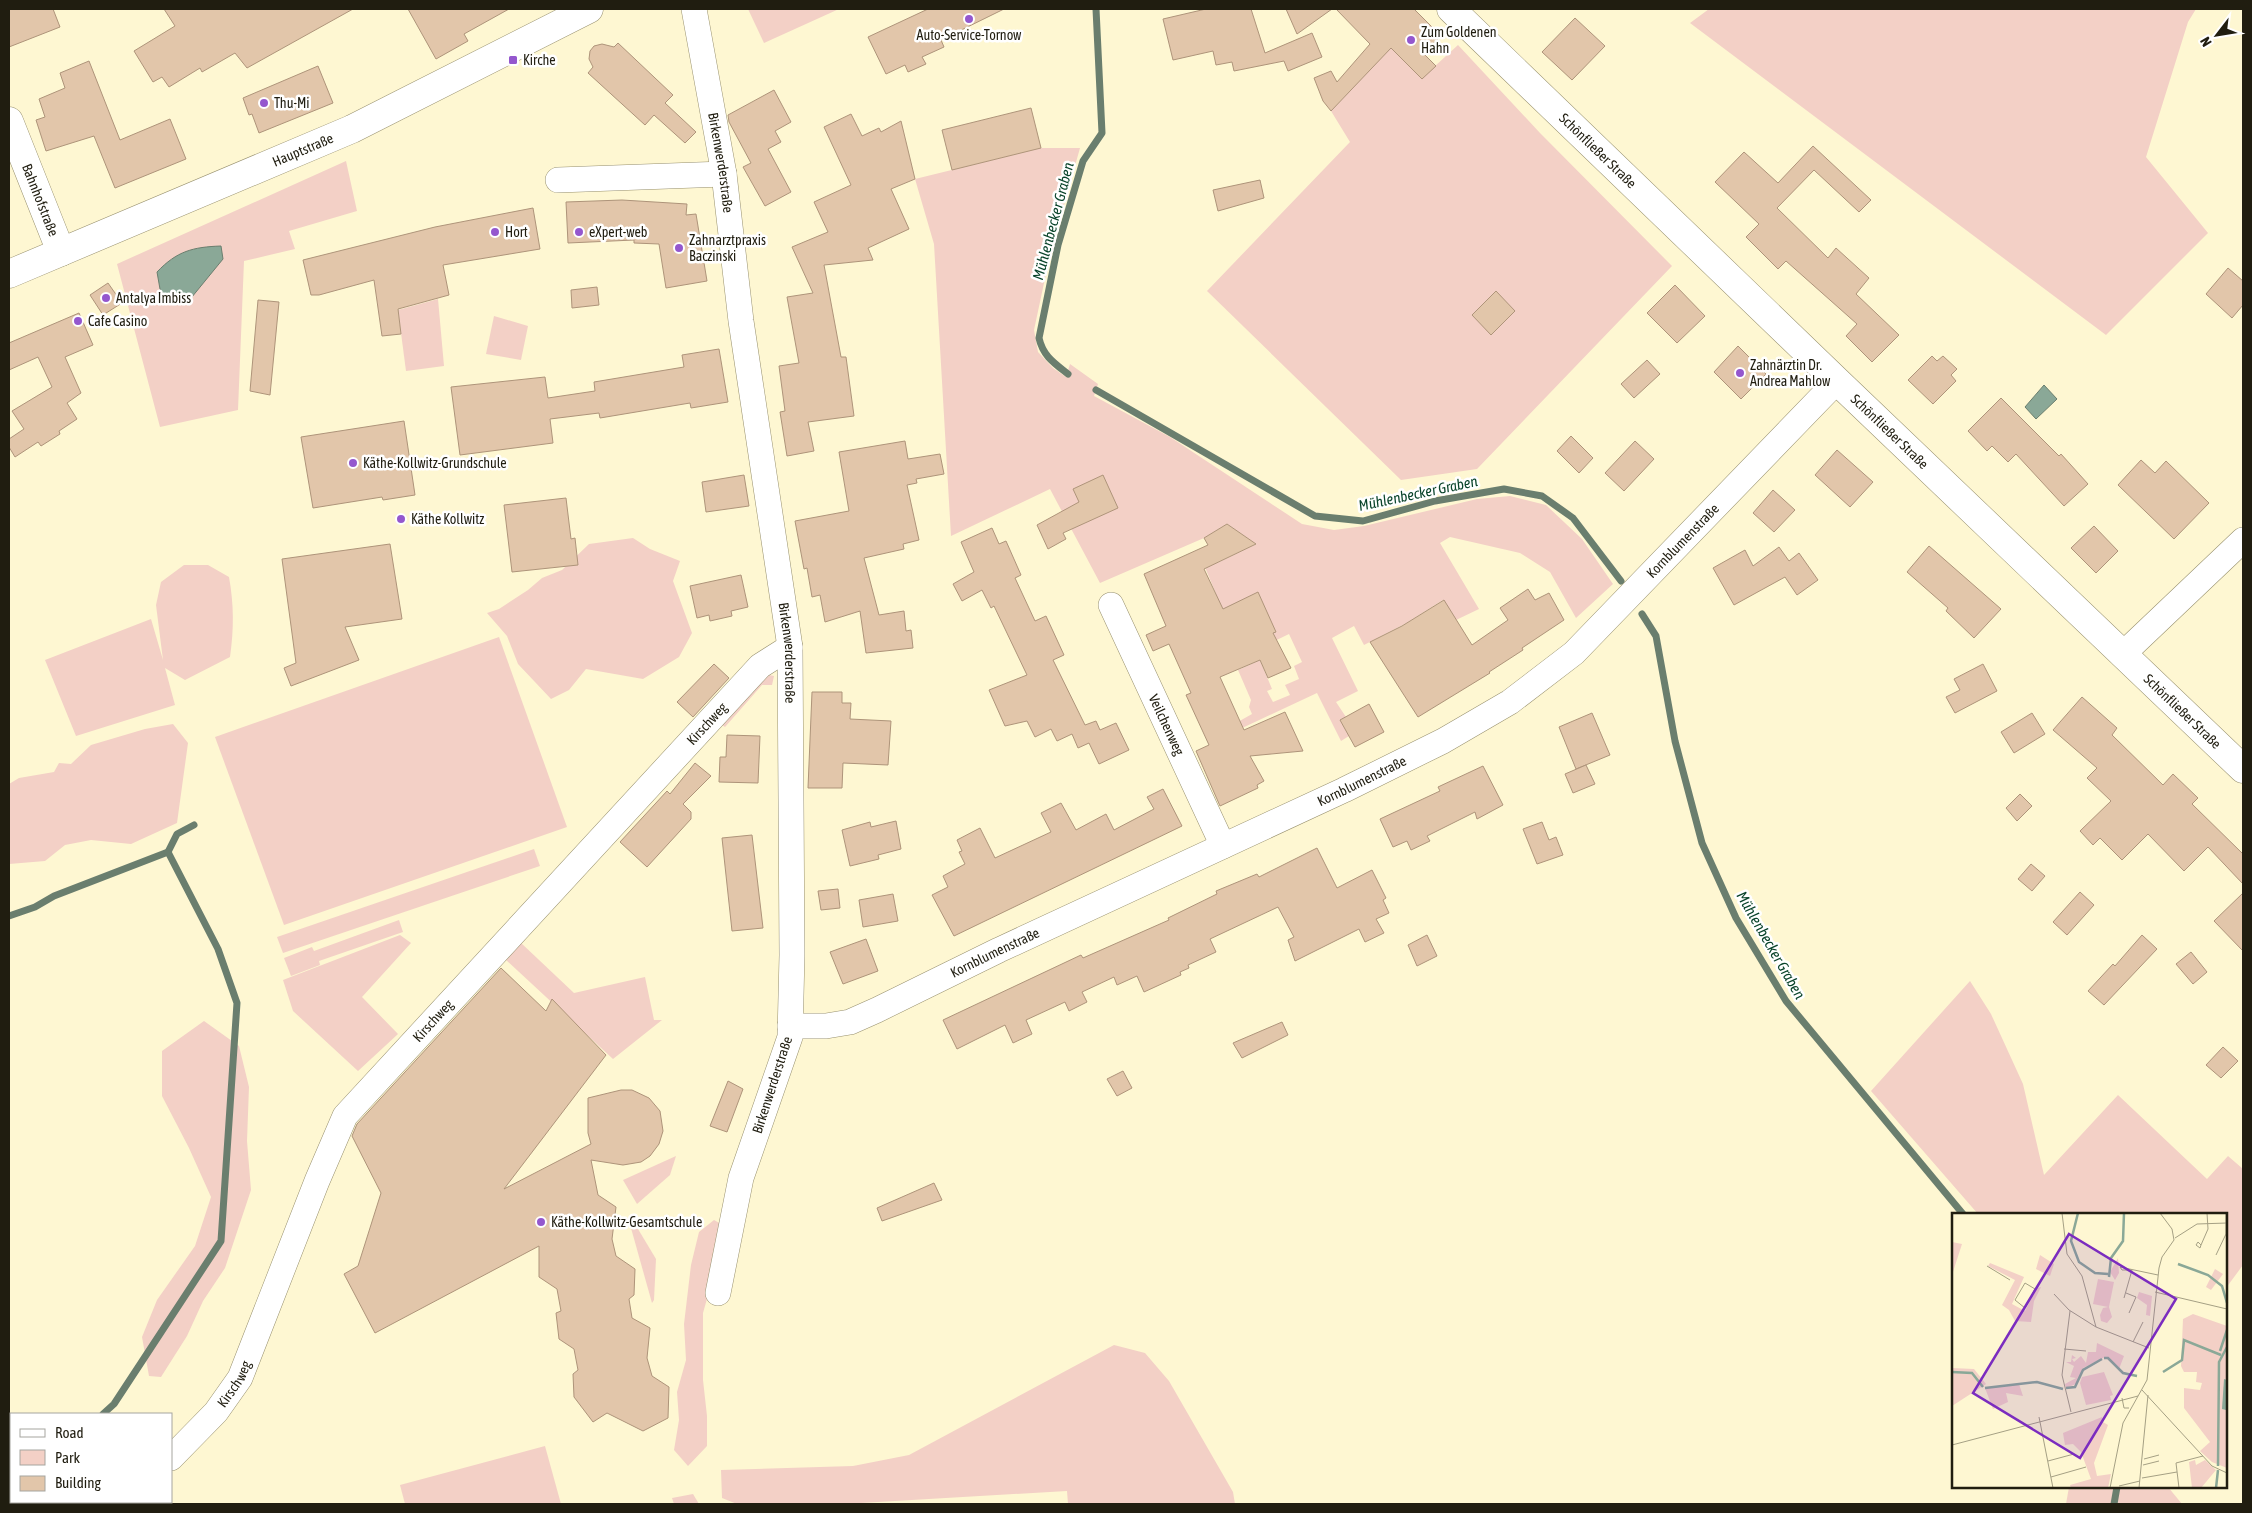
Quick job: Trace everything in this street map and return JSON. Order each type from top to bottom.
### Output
[{"type":"main road","name":"Hauptstraße","points":[[9,274],[352,130],[589,9]]},
{"type":"main road","name":"Schönfließer Straße","points":[[1451,9],[2122,655],[2243,769]]},
{"type":"main road","name":"Bahnhofstraße","points":[[9,121],[61,252]]},
{"type":"street","name":"Birkenwerderstraße","points":[[694,9],[724,174],[740,321],[790,647],[792,955],[790,1037],[741,1178],[718,1293]]},
{"type":"street","points":[[558,180],[724,174]]},
{"type":"street","name":"Kornblumenstraße","points":[[790,1026],[826,1026],[850,1022],[1443,741],[1510,702],[1542,680],[1574,653],[1837,381]]},
{"type":"street","points":[[2122,655],[2243,540]]},
{"type":"street","name":"Veilchenweg","points":[[1110,605],[1223,846]]},
{"type":"street","name":"Kirschweg","points":[[172,1457],[216,1412],[240,1378],[317,1181],[345,1116],[760,666],[790,647]]},
{"type":"green space","points":[[748,9],[839,9],[764,43]]},
{"type":"green space","points":[[1709,9],[2196,9],[2188,22],[2146,157],[2208,233],[2106,335],[1690,23]]},
{"type":"green space","points":[[1458,45],[1540,133],[1672,266],[1477,469],[1401,480],[1207,291],[1350,142],[1331,111],[1392,46],[1422,78]]},
{"type":"green space","points":[[1041,148],[1080,148],[1050,255],[1034,330],[1038,352],[1053,368],[1066,377],[1070,364],[1098,384],[1094,396],[1170,437],[1302,524],[1334,530],[1364,526],[1477,499],[1510,496],[1546,505],[1582,539],[1613,584],[1576,618],[1550,572],[1520,553],[1450,537],[1440,543],[1479,609],[1456,620],[1443,600],[1405,624],[1364,645],[1354,626],[1332,638],[1358,691],[1336,702],[1346,717],[1340,720],[1349,736],[1341,741],[1317,693],[1240,729],[1236,723],[1252,714],[1249,707],[1251,700],[1238,670],[1260,660],[1272,689],[1267,691],[1273,702],[1290,695],[1285,685],[1299,679],[1294,666],[1302,662],[1289,634],[1234,661],[1186,607],[1216,594],[1202,560],[1217,563],[1256,544],[1227,524],[1204,538],[1100,583],[1050,489],[951,536],[934,244],[915,179]]},
{"type":"green space","points":[[346,161],[357,211],[289,231],[295,249],[244,261],[238,410],[160,427],[117,264]]},
{"type":"green space","points":[[438,299],[444,366],[406,371],[398,310]]},
{"type":"green space","points":[[494,316],[528,326],[521,360],[486,354]]},
{"type":"green space","points":[[633,538],[650,549],[680,561],[673,581],[692,633],[679,657],[643,679],[586,669],[569,690],[551,699],[518,664],[507,636],[487,613],[499,609],[528,590],[542,578],[562,570],[589,544]]},
{"type":"green space","points":[[184,565],[208,565],[229,577],[233,617],[230,657],[185,680],[165,668],[175,705],[76,736],[45,660],[151,619],[163,660],[156,605],[161,582]]},
{"type":"green space","points":[[499,637],[567,827],[284,925],[215,737]]},
{"type":"green space","points":[[769,675],[774,676],[772,685],[762,685],[725,727],[719,723],[761,678]]},
{"type":"green space","points":[[173,724],[188,743],[177,823],[131,844],[91,840],[65,845],[45,861],[9,864],[9,784],[19,778],[54,772],[59,763],[71,764],[91,745],[145,729]]},
{"type":"green space","points":[[534,849],[540,866],[283,953],[277,937]]},
{"type":"green space","points":[[399,920],[403,932],[319,961],[320,965],[291,976],[284,958],[312,947],[314,951]]},
{"type":"green space","points":[[400,935],[411,943],[362,997],[398,1034],[358,1071],[293,1011],[283,980]]},
{"type":"green space","points":[[520,942],[574,993],[645,977],[654,1020],[662,1020],[613,1059],[505,959]]},
{"type":"green space","points":[[1970,981],[1991,1014],[2023,1084],[2044,1175],[2118,1095],[2207,1179],[2228,1156],[2243,1169],[2243,1265],[2227,1287],[2227,1213],[1977,1213],[1871,1091]]},
{"type":"green space","points":[[204,1021],[239,1046],[249,1087],[247,1141],[251,1190],[225,1268],[203,1301],[187,1336],[161,1377],[149,1376],[142,1337],[157,1300],[195,1246],[211,1197],[189,1148],[162,1096],[162,1051]]},
{"type":"green space","points":[[676,1156],[670,1175],[637,1204],[623,1180]]},
{"type":"green space","points":[[714,1220],[723,1225],[714,1274],[703,1313],[703,1380],[707,1416],[707,1446],[688,1466],[674,1450],[679,1420],[677,1392],[686,1360],[684,1324],[691,1265],[699,1232]]},
{"type":"green space","points":[[635,1224],[656,1259],[654,1300],[652,1303],[631,1228]]},
{"type":"green space","points":[[1114,1345],[1145,1353],[1169,1381],[1233,1492],[1235,1504],[1068,1504],[1067,1491],[844,1504],[737,1504],[722,1498],[721,1470],[853,1466],[909,1455]]},
{"type":"green space","points":[[545,1446],[561,1504],[405,1504],[400,1485]]},
{"type":"green space","points":[[2069,1488],[2169,1488],[2182,1504],[2066,1504]]},
{"type":"green space","points":[[693,1494],[699,1504],[674,1504],[672,1498]]},
{"type":"shaded area","points":[[221,246],[223,259],[187,303],[169,303],[160,289],[157,272],[172,259],[186,252],[194,249]]},
{"type":"shaded area","points":[[2044,385],[2057,399],[2036,419],[2025,407]]},
{"type":"building","points":[[9,9],[53,9],[60,27],[9,47]]},
{"type":"building","points":[[164,9],[353,9],[247,68],[235,53],[202,72],[200,68],[169,87],[162,77],[153,82],[134,51],[175,26]]},
{"type":"building","points":[[408,9],[509,9],[464,34],[468,41],[436,59]]},
{"type":"building","points":[[928,9],[1004,9],[941,40],[944,47],[922,57],[926,64],[908,72],[905,65],[886,74],[868,37]]},
{"type":"building","points":[[1206,9],[1251,9],[1265,53],[1312,33],[1322,57],[1288,71],[1284,61],[1234,71],[1232,62],[1216,65],[1213,51],[1173,60],[1163,19]]},
{"type":"building","points":[[1286,9],[1332,9],[1297,34]]},
{"type":"building","points":[[1336,9],[1414,9],[1441,36],[1423,53],[1436,66],[1422,79],[1391,48],[1331,111],[1323,101],[1314,78],[1331,71],[1337,82],[1370,44]]},
{"type":"building","points":[[1575,18],[1605,46],[1572,80],[1542,52]]},
{"type":"building","points":[[618,43],[673,95],[665,103],[696,132],[685,143],[654,115],[645,125],[588,73],[593,67],[589,59],[590,51],[594,46],[602,44],[614,47]]},
{"type":"building","points":[[89,61],[120,140],[170,119],[186,159],[115,188],[94,136],[46,151],[36,120],[45,117],[39,99],[65,88],[60,73]]},
{"type":"building","points":[[318,66],[333,103],[259,133],[252,114],[249,115],[243,98]]},
{"type":"building","points":[[774,90],[791,122],[775,131],[781,142],[768,149],[791,192],[765,206],[743,167],[751,163],[729,122],[728,115]]},
{"type":"building","points":[[1031,108],[1041,148],[952,170],[942,130]]},
{"type":"building","points":[[851,114],[862,136],[879,128],[881,132],[901,121],[915,179],[891,189],[909,229],[868,248],[873,260],[824,265],[841,357],[846,357],[854,416],[808,422],[814,451],[787,456],[780,412],[785,411],[779,366],[799,363],[787,297],[813,293],[792,247],[828,232],[814,202],[851,185],[824,127]]},
{"type":"building","points":[[1813,146],[1871,200],[1859,212],[1814,170],[1777,208],[1828,258],[1836,248],[1869,278],[1856,294],[1899,335],[1872,362],[1846,336],[1857,324],[1786,261],[1778,269],[1746,237],[1759,224],[1715,182],[1744,152],[1778,183]]},
{"type":"building","points":[[1260,180],[1264,198],[1218,211],[1213,190]]},
{"type":"building","points":[[622,200],[687,204],[686,215],[696,214],[707,281],[666,288],[659,244],[634,243],[634,240],[568,243],[566,202]]},
{"type":"building","points":[[533,208],[540,249],[443,265],[449,295],[398,309],[401,334],[382,336],[374,280],[319,295],[311,295],[303,260],[435,227]]},
{"type":"building","points":[[2228,268],[2243,281],[2243,305],[2232,318],[2206,294]]},
{"type":"building","points":[[108,283],[122,303],[103,315],[90,295]]},
{"type":"building","points":[[1675,285],[1705,316],[1677,343],[1647,313]]},
{"type":"building","points":[[597,287],[599,305],[572,308],[571,290]]},
{"type":"building","points":[[1496,291],[1515,311],[1491,335],[1472,315]]},
{"type":"building","points":[[258,300],[279,302],[270,395],[250,391]]},
{"type":"building","points":[[79,313],[93,345],[65,357],[81,393],[67,403],[77,419],[59,431],[60,434],[41,446],[38,442],[15,457],[9,447],[9,439],[24,429],[12,411],[52,387],[38,357],[9,370],[9,343]]},
{"type":"building","name":"Zahnärztin Dr. Andrea Mahlow","points":[[1738,346],[1766,374],[1741,399],[1714,372]]},
{"type":"building","points":[[719,349],[728,402],[691,408],[690,403],[600,418],[599,413],[550,419],[553,443],[460,455],[451,387],[545,377],[548,398],[595,391],[594,382],[684,367],[682,355]]},
{"type":"building","points":[[1932,356],[1937,361],[1943,356],[1957,369],[1951,375],[1956,381],[1933,404],[1908,380]]},
{"type":"building","points":[[1647,360],[1660,374],[1634,398],[1621,384]]},
{"type":"building","points":[[2001,398],[2059,456],[2061,454],[2088,484],[2064,506],[2016,454],[2008,462],[1992,446],[1987,451],[1968,431]]},
{"type":"building","points":[[404,421],[415,495],[383,500],[382,497],[313,508],[301,437]]},
{"type":"building","points":[[1571,436],[1593,458],[1579,473],[1557,451]]},
{"type":"building","points":[[905,441],[908,459],[940,454],[944,474],[916,479],[917,483],[907,485],[919,540],[903,544],[904,549],[864,558],[879,615],[904,611],[906,631],[911,630],[913,648],[866,653],[860,611],[825,622],[820,595],[812,597],[807,568],[804,569],[795,521],[849,511],[839,452]]},
{"type":"building","points":[[1635,441],[1654,459],[1624,491],[1605,473]]},
{"type":"building","points":[[1837,450],[1873,482],[1850,507],[1815,475]]},
{"type":"building","points":[[2141,460],[2155,473],[2166,461],[2209,503],[2174,539],[2118,485]]},
{"type":"building","points":[[744,475],[749,506],[706,512],[702,482]]},
{"type":"building","points":[[1103,475],[1118,508],[1063,533],[1066,539],[1048,549],[1037,525],[1079,502],[1073,489]]},
{"type":"building","points":[[1773,490],[1795,510],[1774,532],[1753,513]]},
{"type":"building","points":[[566,498],[571,539],[575,538],[578,565],[512,572],[504,505]]},
{"type":"building","points":[[1227,524],[1256,544],[1204,569],[1223,609],[1258,592],[1276,632],[1273,633],[1291,668],[1268,678],[1260,660],[1220,677],[1244,730],[1285,712],[1303,751],[1250,756],[1264,781],[1257,785],[1258,788],[1220,806],[1196,751],[1209,745],[1186,695],[1191,693],[1169,644],[1153,651],[1146,635],[1166,626],[1144,574],[1208,545],[1204,538]]},
{"type":"building","points":[[2094,526],[2118,551],[2096,573],[2071,548]]},
{"type":"building","points":[[992,528],[999,544],[1006,541],[1021,575],[1015,578],[1035,621],[1046,616],[1064,655],[1053,660],[1085,725],[1096,721],[1100,730],[1116,723],[1129,750],[1099,764],[1089,743],[1078,748],[1072,734],[1057,741],[1051,729],[1035,737],[1027,721],[1005,726],[989,690],[1027,675],[994,606],[991,608],[982,590],[962,601],[953,584],[974,572],[961,542]]},
{"type":"building","points":[[390,544],[402,619],[345,627],[359,660],[291,686],[284,668],[296,663],[282,559]]},
{"type":"building","points":[[1929,546],[2001,609],[1974,638],[1946,611],[1948,608],[1907,572]]},
{"type":"building","points":[[1779,547],[1789,561],[1799,553],[1818,580],[1797,595],[1785,577],[1734,605],[1713,568],[1745,550],[1753,566]]},
{"type":"building","points":[[741,575],[748,607],[731,611],[732,616],[710,621],[709,615],[697,618],[690,586]]},
{"type":"building","points":[[1528,589],[1535,600],[1549,593],[1564,620],[1522,648],[1523,650],[1490,673],[1418,717],[1370,642],[1402,626],[1444,600],[1472,645],[1508,620],[1500,608]]},
{"type":"building","points":[[714,664],[729,678],[693,717],[677,702]]},
{"type":"building","points":[[1983,664],[1997,691],[1955,713],[1946,697],[1960,690],[1954,679]]},
{"type":"building","points":[[812,692],[842,692],[842,703],[851,703],[850,719],[891,721],[888,765],[843,763],[842,788],[808,788]]},
{"type":"building","points":[[2082,697],[2117,728],[2112,735],[2163,785],[2173,774],[2198,798],[2192,804],[2243,854],[2243,884],[2208,847],[2184,871],[2148,834],[2122,860],[2100,838],[2093,845],[2080,831],[2111,801],[2087,778],[2097,768],[2053,730]]},
{"type":"building","points":[[1369,704],[1384,732],[1355,747],[1340,720]]},
{"type":"building","points":[[1592,713],[1610,755],[1576,769],[1559,727]]},
{"type":"building","points":[[2032,713],[2045,734],[2014,753],[2001,732]]},
{"type":"building","points":[[727,735],[760,736],[758,783],[719,782],[720,757],[726,757]]},
{"type":"building","points":[[695,763],[711,776],[683,804],[691,812],[691,819],[647,867],[620,842],[667,791],[670,794]]},
{"type":"building","points":[[1586,765],[1595,784],[1573,793],[1565,774]]},
{"type":"building","points":[[1483,766],[1503,805],[1477,819],[1475,812],[1427,836],[1430,841],[1411,850],[1407,841],[1393,847],[1380,819],[1440,791],[1438,787]]},
{"type":"building","points":[[1163,789],[1182,826],[954,936],[932,895],[948,887],[943,876],[965,864],[959,852],[962,851],[957,840],[980,828],[995,858],[1051,832],[1041,813],[1061,803],[1076,830],[1106,814],[1114,830],[1154,809],[1147,797]]},
{"type":"building","points":[[2020,794],[2032,806],[2017,821],[2006,808]]},
{"type":"building","points":[[896,821],[901,849],[878,855],[879,859],[850,866],[842,830],[870,822],[871,827]]},
{"type":"building","points":[[1542,822],[1549,840],[1556,837],[1563,855],[1537,864],[1523,829]]},
{"type":"building","points":[[752,835],[763,928],[732,931],[722,838]]},
{"type":"building","points":[[1317,848],[1337,888],[1372,870],[1386,898],[1383,900],[1389,913],[1376,919],[1384,933],[1365,942],[1359,929],[1295,961],[1288,940],[1294,937],[1278,907],[1210,939],[1216,952],[1188,965],[1189,968],[1180,972],[1181,975],[1144,992],[1137,976],[1117,985],[1114,977],[1082,992],[1087,1002],[1069,1011],[1065,1002],[1026,1020],[1032,1034],[1013,1043],[1005,1025],[957,1049],[943,1020],[1081,955],[1083,958],[1169,920],[1168,918],[1217,894],[1216,891],[1257,874],[1259,877]]},
{"type":"building","points":[[2031,864],[2045,876],[2032,891],[2018,879]]},
{"type":"building","points":[[838,889],[840,908],[821,910],[818,891]]},
{"type":"building","points":[[2080,892],[2094,905],[2067,935],[2053,922]]},
{"type":"building","points":[[2243,893],[2243,951],[2214,921]]},
{"type":"building","points":[[893,894],[898,921],[863,927],[859,900]]},
{"type":"building","points":[[1427,935],[1437,956],[1417,966],[1408,945]]},
{"type":"building","points":[[2142,935],[2157,949],[2104,1005],[2088,991],[2113,964],[2115,966]]},
{"type":"building","points":[[866,939],[878,971],[843,984],[830,952]]},
{"type":"building","points":[[2191,952],[2207,972],[2193,984],[2176,964]]},
{"type":"building","points":[[501,968],[546,1011],[552,999],[606,1055],[504,1189],[591,1144],[588,1133],[588,1098],[621,1090],[632,1090],[649,1098],[660,1111],[663,1131],[659,1144],[650,1156],[641,1162],[623,1165],[591,1160],[598,1195],[616,1207],[612,1239],[616,1256],[635,1269],[634,1295],[629,1299],[632,1318],[650,1328],[647,1358],[652,1376],[669,1387],[668,1418],[643,1431],[607,1413],[593,1422],[574,1397],[573,1374],[578,1370],[574,1349],[559,1339],[556,1313],[561,1311],[557,1289],[539,1277],[539,1246],[375,1333],[344,1274],[358,1266],[381,1193],[352,1136],[357,1124]]},
{"type":"building","points":[[1282,1022],[1288,1035],[1242,1058],[1233,1043]]},
{"type":"building","points":[[2223,1047],[2238,1061],[2221,1078],[2206,1065]]},
{"type":"building","points":[[1123,1071],[1132,1088],[1117,1096],[1107,1079]]},
{"type":"building","points":[[728,1081],[743,1089],[727,1132],[710,1126]]},
{"type":"building","points":[[934,1183],[942,1200],[882,1221],[877,1208]]},
{"type":"waterway","name":"Mühlenbecker Graben","points":[[1068,374],[1046,354],[1039,338],[1058,245],[1083,161],[1102,133],[1096,9]]},
{"type":"waterway","name":"Mühlenbecker Graben","points":[[1096,390],[1315,516],[1363,521],[1435,501],[1504,489],[1542,496],[1573,518],[1621,581]]},
{"type":"waterway","name":"Mühlenbecker Graben","points":[[1642,614],[1656,636],[1675,741],[1702,843],[1736,918],[1786,1001],[1962,1213]]},
{"type":"waterway","points":[[9,916],[35,907],[54,896],[168,852],[177,834],[194,825]]},
{"type":"waterway","points":[[104,1413],[114,1404],[221,1241],[237,1003],[218,949],[168,852]]},
{"type":"waterway","name":"Mühlenbecker Graben","points":[[2114,1504],[2117,1488]]},
{"type":"place","name":"Auto-Service-Tornow","points":[[969,19]]},
{"type":"place","name":"Zum Goldenen Hahn","points":[[1411,40]]},
{"type":"place","name":"Kirche","points":[[513,60]]},
{"type":"place","name":"Thu-Mi","points":[[264,103]]},
{"type":"place","name":"Hort","points":[[495,232]]},
{"type":"place","name":"eXpert-web","points":[[579,232]]},
{"type":"place","name":"Zahnarztpraxis Baczinski","points":[[679,248]]},
{"type":"place","name":"Antalya Imbiss","points":[[106,298]]},
{"type":"place","name":"Cafe Casino","points":[[78,321]]},
{"type":"place","name":"Zahnärztin Dr. Andrea Mahlow","points":[[1740,373]]},
{"type":"place","name":"Käthe-Kollwitz-Grundschule","points":[[353,463]]},
{"type":"place","name":"Käthe Kollwitz","points":[[401,519]]},
{"type":"place","name":"Käthe-Kollwitz-Gesamtschule","points":[[541,1222]]}]
